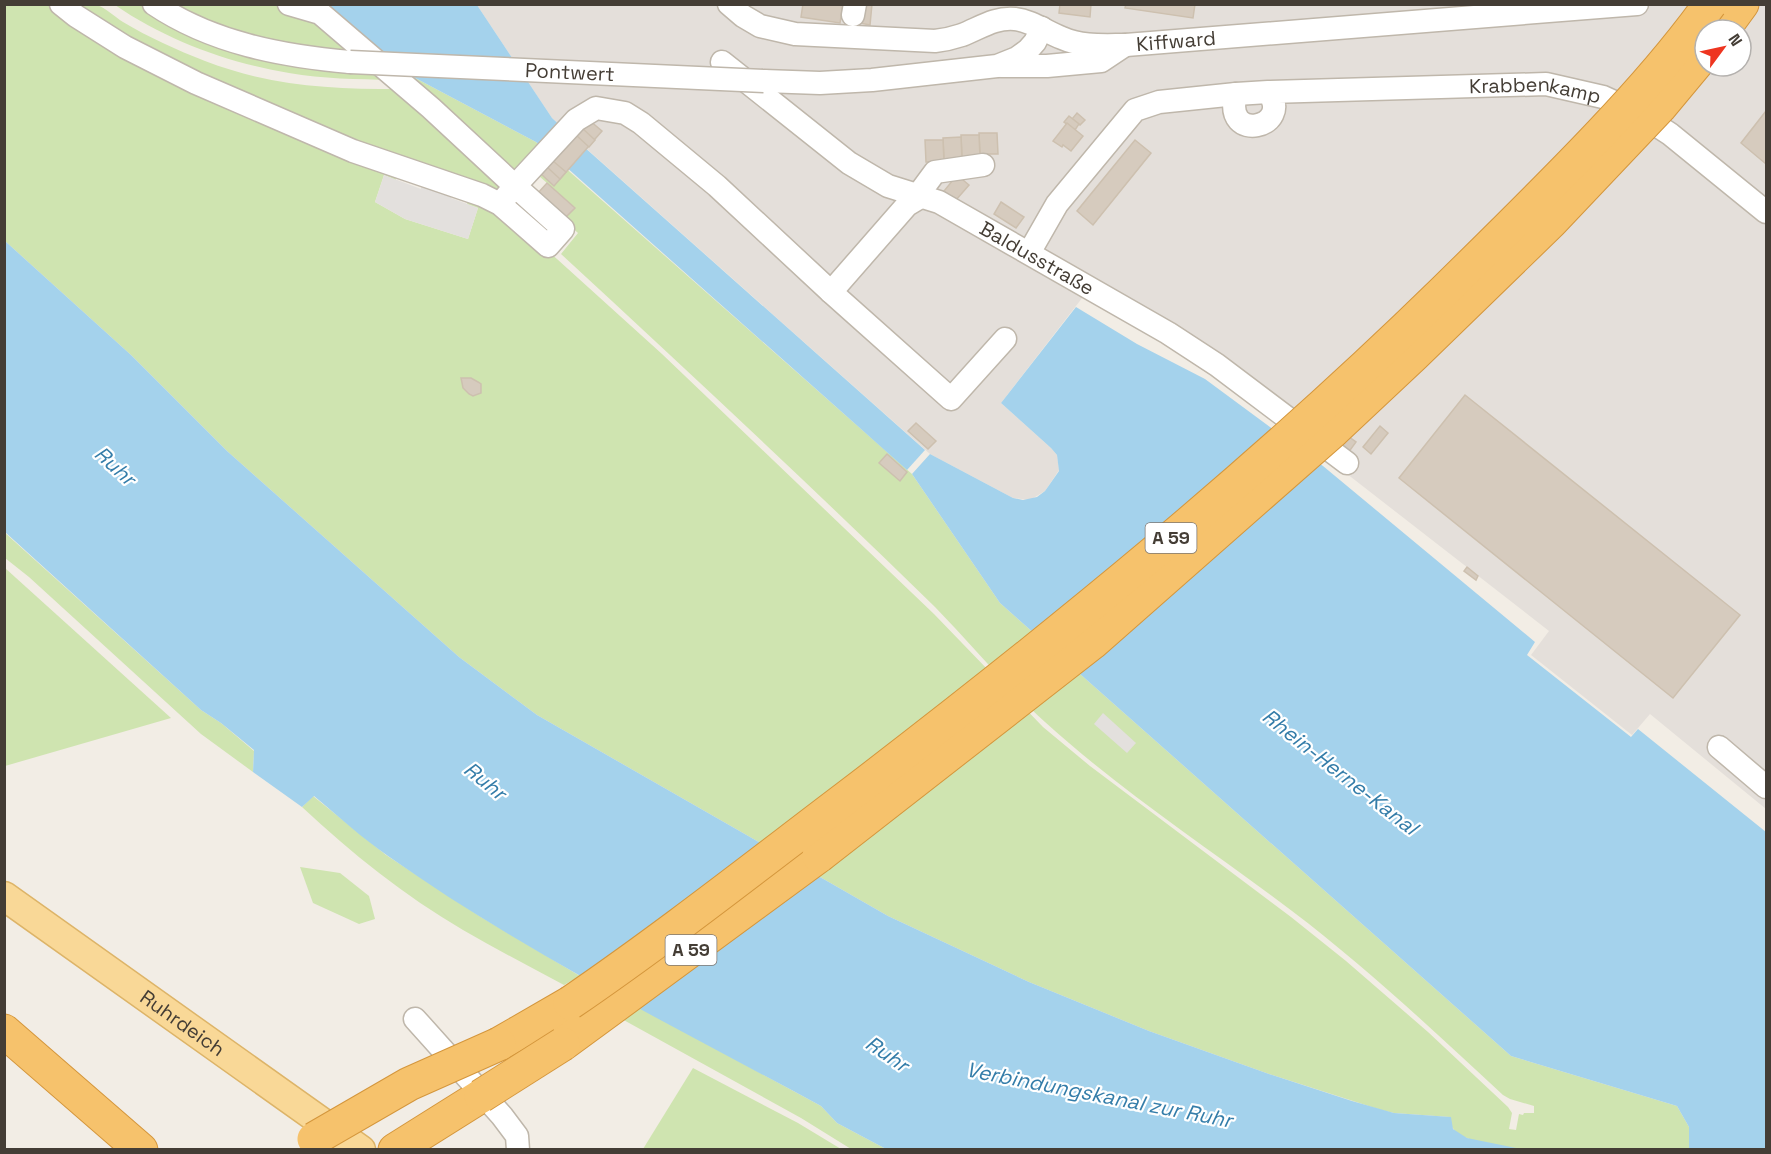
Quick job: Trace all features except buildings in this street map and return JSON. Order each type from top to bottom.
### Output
[{"type":"highway","name":"A 59","points":[[316,1146],[409,1084],[499,1044],[570,1003],[689,918],[937,728],[1071,621],[1236,484],[1397,337],[1535,202],[1642,90],[1710,4]]},
{"type":"highway","points":[[1732,18],[1742,4]]},
{"type":"highway","name":"A 59","points":[[395,1149],[562,1044],[819,856],[1092,643],[1326,437],[1414,355],[1551,222],[1660,107],[1693,67]]},
{"type":"highway","points":[[4,1031],[141,1149]]},
{"type":"highway","points":[[4,1054],[111,1149]]},
{"type":"highway","points":[[426,1149],[439,1141],[481,1096]]},
{"type":"main road","name":"Ruhrdeich","points":[[4,896],[361,1149]]},
{"type":"street","points":[[61,4],[125,48],[196,83],[352,151],[482,195],[500,204],[548,246],[563,229],[431,108],[320,13],[289,4]]},
{"type":"street","name":"Pontwert","points":[[154,4],[196,27],[235,42],[271,52],[311,59],[764,81],[820,83],[872,80],[997,66],[1047,66],[1101,61],[1126,45]]},
{"type":"street","name":"Kiffward","points":[[729,4],[760,26],[795,34],[935,41],[950,39],[997,20],[1005,12],[1014,19],[1030,22],[1079,44],[1126,45],[1637,4]]},
{"type":"street","name":"Pontwert","points":[[997,66],[1017,58],[1028,50],[1042,28]]},
{"type":"street","name":"Baldusstraße","points":[[722,62],[849,163],[888,186],[939,202],[1168,333],[1217,365],[1347,463]]},
{"type":"street","name":"Krabbenkamp","points":[[1029,253],[1057,204],[1135,110],[1159,102],[1268,92],[1546,84],[1603,97],[1636,112],[1670,134],[1767,212]]},
{"type":"street","points":[[1236,94],[1233,108],[1235,115],[1239,121],[1254,126],[1261,125],[1271,116],[1273,104],[1268,92]]},
{"type":"street","points":[[500,204],[576,120],[596,108],[625,113],[717,186],[951,399],[1005,339]]},
{"type":"street","points":[[831,292],[907,205],[920,196],[935,172],[983,165]]},
{"type":"street","points":[[1719,747],[1767,787]]},
{"type":"street","points":[[415,1019],[502,1116],[517,1136],[518,1149]]},
{"type":"shaded area","points":[[477,5],[1766,5],[1766,809],[1650,714],[1632,735],[1531,655],[1549,631],[1270,414],[1216,369],[1086,293],[1001,403],[1057,455],[1059,470],[1045,491],[1030,500],[1013,498],[930,454],[552,118]]},
{"type":"shaded area","points":[[384,175],[421,189],[421,179],[451,189],[451,198],[478,208],[468,239],[405,219],[375,202]]},
{"type":"shaded area","points":[[1103,713],[1136,743],[1127,753],[1094,724]]},
{"type":"green space","points":[[5,5],[55,5],[74,20],[124,51],[195,87],[350,154],[391,169],[395,173],[396,180],[384,175],[375,202],[405,219],[468,239],[478,208],[467,204],[470,197],[474,196],[493,205],[557,259],[662,354],[934,614],[1043,727],[1090,766],[1346,961],[1428,1032],[1508,1107],[1512,1113],[1509,1129],[1516,1130],[1519,1114],[1534,1113],[1534,1106],[1503,1095],[1400,1000],[1320,932],[1167,820],[1074,748],[1031,709],[935,607],[889,562],[561,254],[578,233],[569,225],[571,222],[538,193],[547,183],[524,163],[514,171],[508,168],[501,176],[502,188],[491,192],[354,147],[198,79],[128,44],[79,14],[69,5],[99,6],[133,28],[173,48],[253,76],[324,87],[398,89],[391,80],[314,76],[243,63],[176,39],[115,5],[142,5],[195,35],[269,59],[312,66],[377,72],[362,57],[352,51],[310,48],[257,37],[207,20],[174,5],[321,5],[387,63],[536,142],[912,474],[1000,603],[1511,1056],[1677,1106],[1689,1127],[1689,1149],[1521,1150],[1474,1141],[1464,1137],[1452,1127],[1450,1117],[1381,1110],[1269,1074],[1149,1031],[1029,982],[888,916],[537,715],[459,657],[227,451],[131,355],[5,241]]},
{"type":"green space","points":[[4,532],[201,710],[221,723],[254,751],[253,772],[201,734],[29,577],[5,558]]},
{"type":"green space","points":[[5,568],[171,718],[5,766]]},
{"type":"green space","points":[[313,796],[386,855],[481,917],[580,976],[564,985],[463,930],[420,903],[359,857],[302,807]]},
{"type":"green space","points":[[300,867],[340,873],[369,896],[375,919],[359,924],[313,903]]},
{"type":"green space","points":[[637,1006],[821,1106],[837,1123],[886,1149],[851,1149],[801,1118],[620,1018]]},
{"type":"green space","points":[[693,1068],[798,1123],[841,1149],[643,1149]]},
{"type":"water","points":[[322,5],[477,5],[552,118],[577,141],[558,161],[536,142],[387,63]]},
{"type":"water","points":[[583,146],[925,450],[907,470],[565,166]]},
{"type":"water","points":[[5,241],[131,355],[227,451],[459,657],[537,715],[888,916],[1029,982],[1149,1031],[1269,1074],[1394,1113],[1451,1117],[1453,1129],[1467,1138],[1521,1149],[886,1149],[837,1123],[821,1106],[601,987],[492,924],[378,849],[314,796],[302,807],[253,772],[254,750],[201,710],[5,532]]},
{"type":"water","name":"Rhein-Herne-Kanal","points":[[1076,307],[1137,344],[1205,379],[1323,466],[1535,642],[1527,655],[1631,737],[1638,729],[1766,832],[1766,1149],[1689,1149],[1689,1127],[1677,1106],[1511,1056],[1000,603],[912,474],[930,454],[1013,498],[1023,500],[1037,497],[1045,491],[1059,471],[1057,455],[1001,403]]},
{"type":"water label","name":"Ruhr","points":[[115,466]]},
{"type":"water label","name":"Ruhr","points":[[485,781]]},
{"type":"water label","name":"Ruhr","points":[[887,1054]]},
{"type":"water label","name":"Verbindungskanal zur Ruhr","points":[[1099,1095]]}]
